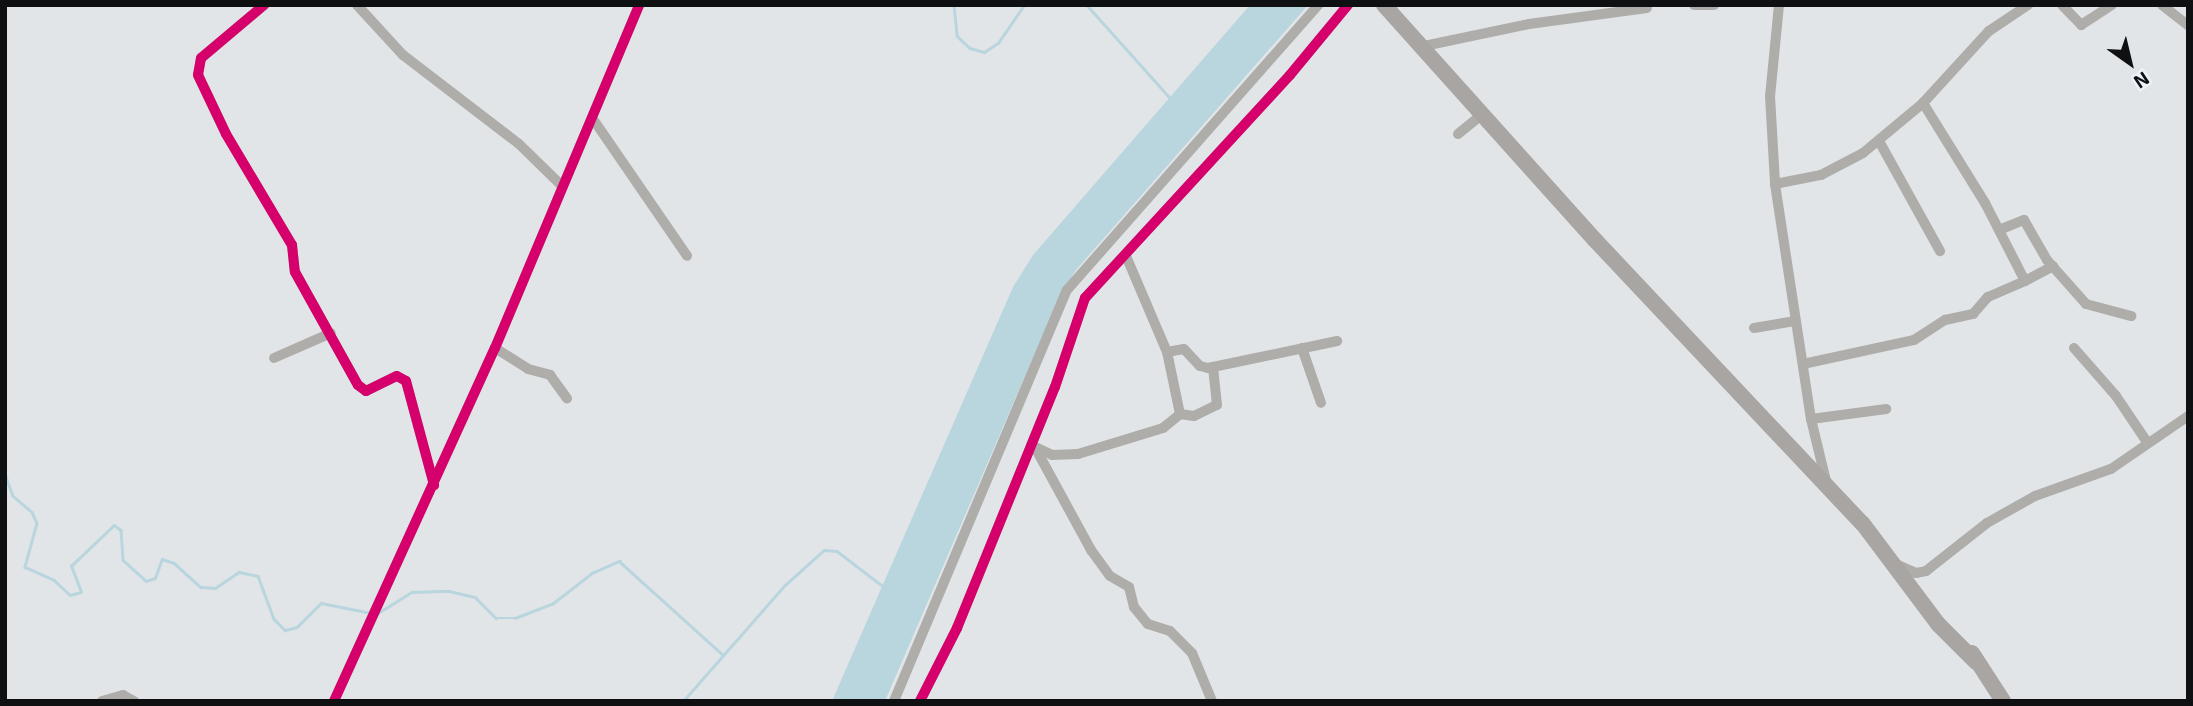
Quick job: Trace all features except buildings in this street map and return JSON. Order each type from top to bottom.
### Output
[{"type":"main road","points":[[1384,5],[1424,46],[1588,232],[1827,485],[1972,656],[2003,701]]},
{"type":"street","points":[[264,5],[201,58],[198,75],[239,158],[292,245],[295,272],[362,390],[397,376],[406,381],[435,485]]},
{"type":"street","points":[[358,5],[403,55],[519,144],[562,186]]},
{"type":"street","points":[[334,701],[435,485],[593,119],[639,5]]},
{"type":"street","points":[[894,701],[1067,290],[1318,5]]},
{"type":"street","points":[[920,701],[957,628],[1034,448],[1085,298],[1126,256],[1348,5]]},
{"type":"street","points":[[1694,5],[1714,5]]},
{"type":"street","points":[[1779,5],[1770,96],[1775,184],[1811,419],[1827,485]]},
{"type":"street","points":[[1775,184],[1833,171],[1880,141],[1923,103],[1981,38],[2028,5]]},
{"type":"street","points":[[2062,5],[2081,25],[2112,5]]},
{"type":"street","points":[[2162,5],[2188,24]]},
{"type":"street","points":[[1424,46],[1520,26],[1647,8]]},
{"type":"street","points":[[1923,103],[2025,281]]},
{"type":"street","points":[[1458,134],[1484,113]]},
{"type":"street","points":[[593,119],[687,256]]},
{"type":"street","points":[[1880,141],[1940,251]]},
{"type":"street","points":[[1998,230],[2024,220],[2053,266],[2086,304],[2131,316]]},
{"type":"street","points":[[1126,256],[1167,352],[1180,414]]},
{"type":"street","points":[[1803,364],[1914,340],[1945,320],[1973,314],[1988,297],[2053,266]]},
{"type":"street","points":[[1754,328],[1795,321]]},
{"type":"street","points":[[274,358],[331,333]]},
{"type":"street","points":[[1167,352],[1184,349],[1200,366],[1213,367],[1337,341]]},
{"type":"street","points":[[495,348],[528,369],[550,375],[567,398]]},
{"type":"street","points":[[1302,348],[1321,403]]},
{"type":"street","points":[[2074,348],[2116,396],[2147,442]]},
{"type":"street","points":[[1180,414],[1194,415],[1217,405],[1213,367]]},
{"type":"street","points":[[1811,419],[1886,409]]},
{"type":"street","points":[[1034,448],[1078,454],[1170,425],[1180,414]]},
{"type":"street","points":[[1889,561],[1916,573],[1926,571],[1987,523],[2035,496],[2111,469],[2188,416]]},
{"type":"street","points":[[1034,448],[1091,550],[1110,576],[1129,587],[1134,607],[1148,624],[1170,631],[1192,653],[1212,701]]},
{"type":"street","points":[[102,701],[122,695],[134,701]]},
{"type":"water","points":[[1250,5],[1308,5],[1076,270],[1059,297],[885,701],[832,701],[1013,287],[1033,255]]},
{"type":"waterway","points":[[954,5],[957,36],[970,48],[984,52],[998,43],[1024,5]]},
{"type":"waterway","points":[[1087,5],[1171,99]]},
{"type":"waterway","points":[[5,474],[13,496],[32,512],[37,523],[25,567],[54,580],[70,595],[81,592],[71,566],[114,525],[121,530],[123,560],[146,581],[155,578],[162,559],[174,563],[201,587],[215,588],[239,572],[258,576],[274,619],[285,630],[297,627],[321,603],[371,613]]},
{"type":"waterway","points":[[683,701],[785,585],[824,550],[837,551],[884,587]]},
{"type":"waterway","points":[[378,613],[412,592],[449,591],[475,597],[496,618],[515,618],[552,604],[592,573],[619,561],[722,654]]},
{"type":"cycle path","points":[[264,5],[201,58],[198,75],[226,134],[292,245],[295,272],[358,385],[366,391],[397,376],[406,381],[434,485]]},
{"type":"cycle path","points":[[334,701],[495,348],[639,5]]},
{"type":"cycle path","points":[[920,701],[957,628],[1055,387],[1085,298],[1290,75],[1348,5]]}]
